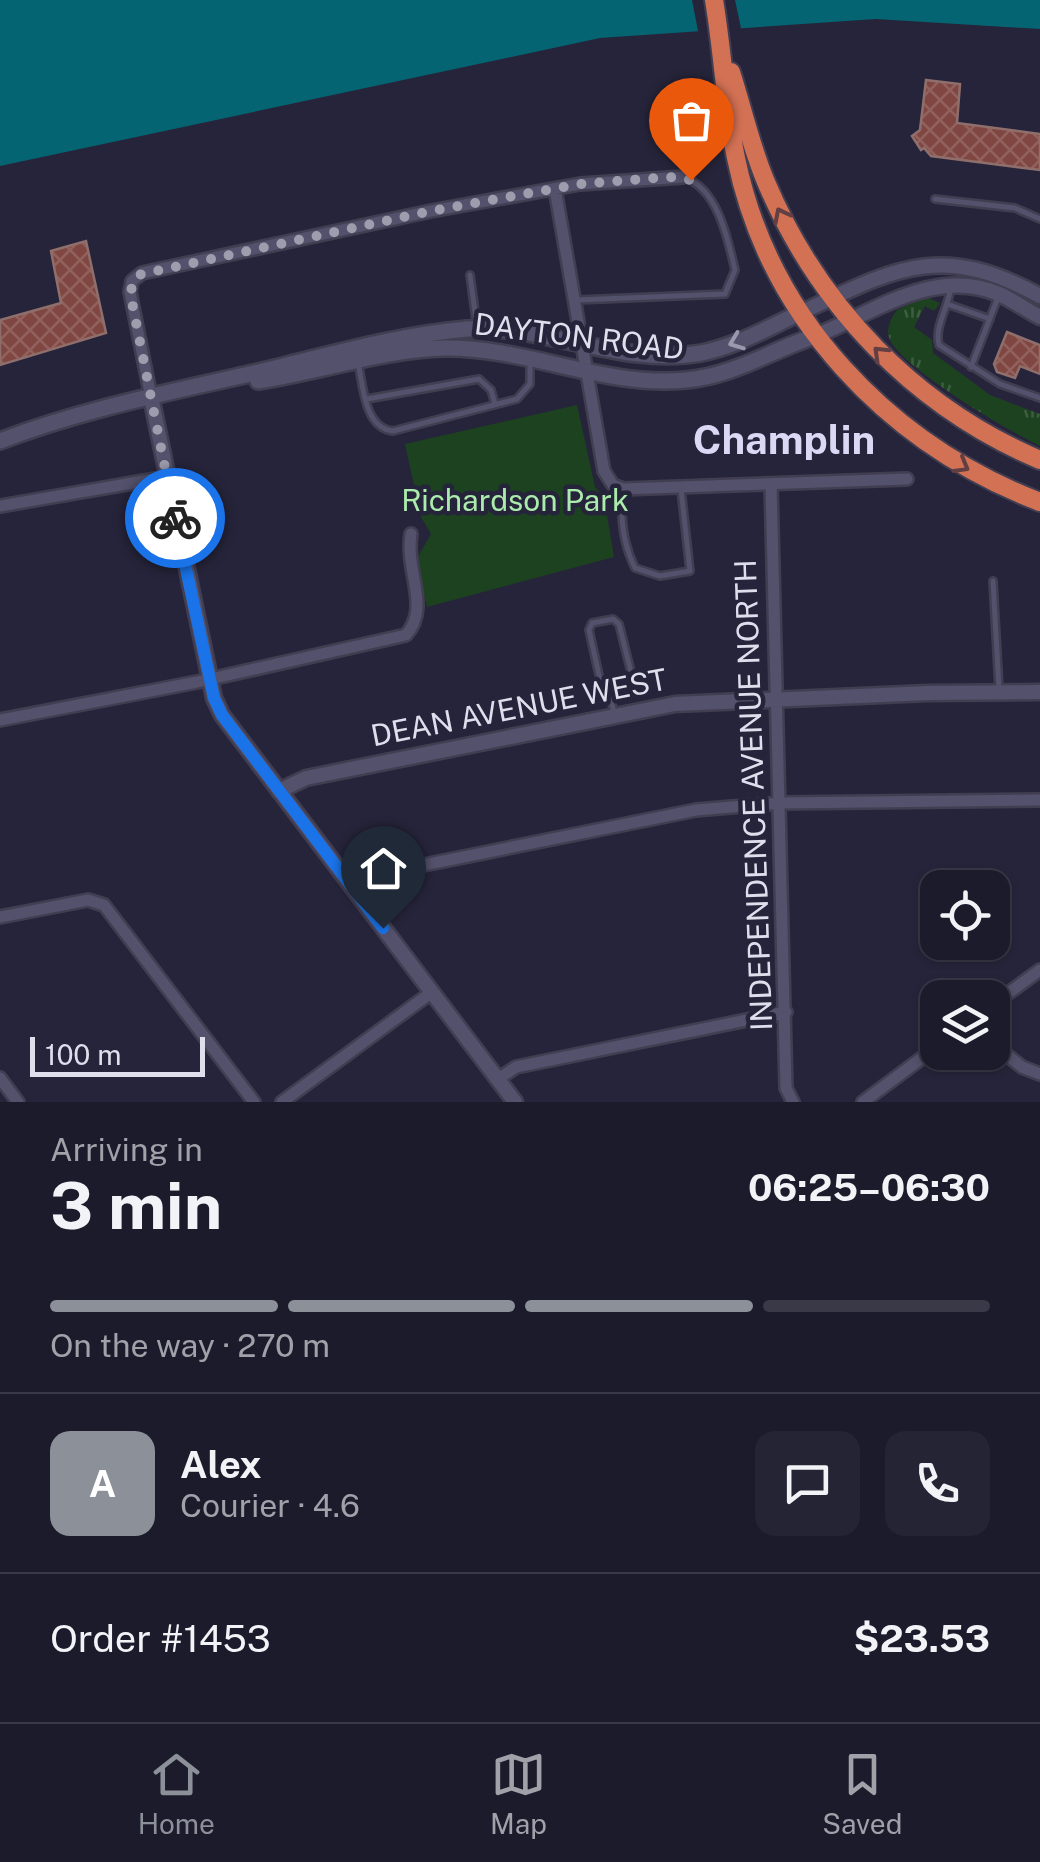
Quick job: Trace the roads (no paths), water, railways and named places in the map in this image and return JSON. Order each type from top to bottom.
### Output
[{"type":"highway","points":[[714,0],[726,103],[740,176],[771,260],[800,313],[864,392],[928,445],[990,481],[1040,502]]},
{"type":"highway","points":[[722,48],[769,189],[798,247],[831,298],[898,371],[936,401],[980,430],[1040,460]]},
{"type":"main road","name":"DAYTON ROAD","points":[[0,442],[51,422],[151,397],[356,356],[446,332],[478,329],[646,356],[702,353],[745,340],[800,313]]},
{"type":"main road","name":"DAYTON ROAD","points":[[356,356],[445,348],[497,352],[671,381],[698,378],[754,362],[816,336]]},
{"type":"street","points":[[515,1102],[222,715],[209,677],[130,292],[135,278],[151,270],[412,215],[602,182],[683,178]]},
{"type":"street","points":[[555,189],[604,471],[613,485],[623,489],[680,489],[907,479]]},
{"type":"street","points":[[800,313],[887,274],[925,264],[964,267],[1006,278],[1040,296]]},
{"type":"street","points":[[816,336],[918,290],[951,285],[1000,294],[1040,317]]},
{"type":"street","points":[[0,506],[166,477]]},
{"type":"street","name":"INDEPENDENCE AVENUE NORTH","points":[[770,485],[786,1088],[793,1102]]},
{"type":"street","points":[[0,720],[406,636],[416,624],[419,608],[408,556],[411,534]]},
{"type":"street","name":"DEAN AVENUE WEST","points":[[278,791],[306,778],[675,704],[1040,692]]},
{"type":"street","points":[[353,889],[379,874],[696,810],[780,803],[1040,800]]},
{"type":"street","points":[[0,917],[88,900],[104,905],[254,1102]]},
{"type":"street","points":[[1010,992],[1040,970]]},
{"type":"street","points":[[282,1102],[432,992]]},
{"type":"street","points":[[498,1079],[516,1067],[786,1012]]},
{"type":"street","points":[[1010,1057],[1040,1074]]},
{"type":"street","points":[[863,1102],[920,1059]]},
{"type":"street","points":[[0,1078],[18,1102]]},
{"type":"lane","points":[[574,300],[725,294],[735,270],[712,200],[700,184],[683,178]]},
{"type":"lane","points":[[935,199],[1015,208],[1040,220]]},
{"type":"lane","points":[[470,276],[478,329]]},
{"type":"lane","points":[[971,367],[1006,278]]},
{"type":"lane","points":[[951,285],[949,305],[936,333],[939,346],[1000,384],[1040,398]]},
{"type":"lane","points":[[949,305],[990,319]]},
{"type":"lane","points":[[356,356],[376,424],[393,431],[525,394],[530,384],[530,359]]},
{"type":"lane","points":[[367,399],[479,379],[491,390],[495,404]]},
{"type":"lane","points":[[623,489],[619,506],[630,558],[635,568],[660,576],[690,571],[680,489]]},
{"type":"lane","points":[[993,581],[999,692]]},
{"type":"lane","points":[[608,689],[628,684],[632,676],[619,624],[613,619],[592,623],[588,630],[601,684],[608,689],[614,715]]},
{"type":"district","name":"Champlin","points":[[784,440]]},
{"type":"park label","name":"Richardson Park","points":[[515,501]]}]
